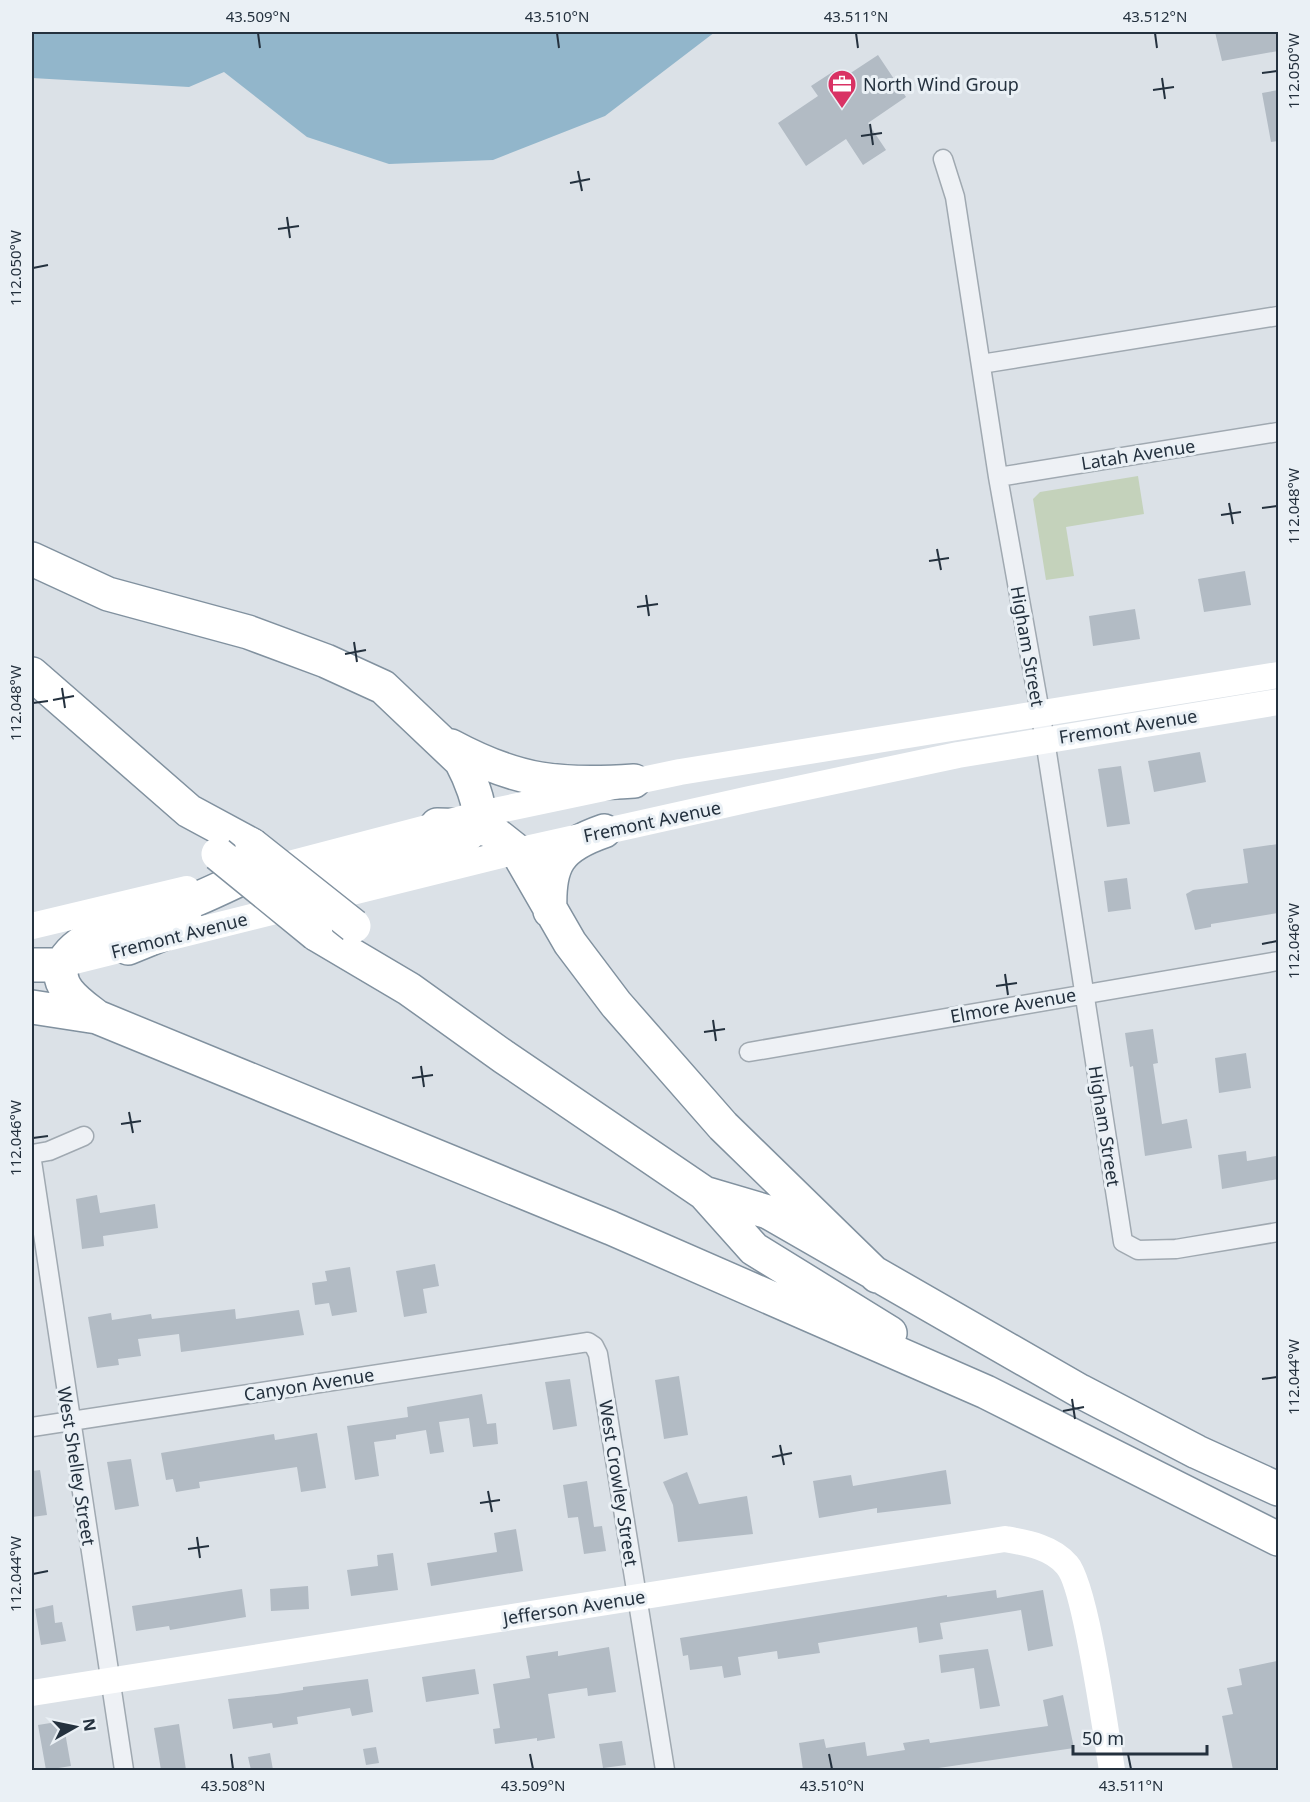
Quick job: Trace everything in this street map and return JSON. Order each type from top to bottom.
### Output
[{"type":"highway","points":[[32,559],[108,594],[248,632],[326,661],[383,687],[446,744],[461,761],[469,776],[478,820],[517,851],[549,911],[616,1004],[723,1126],[877,1276]]},
{"type":"highway","points":[[32,674],[189,811],[251,860],[354,926],[409,989]]},
{"type":"highway","points":[[446,744],[485,764],[543,781],[581,784],[634,781]]},
{"type":"highway","points":[[189,811],[218,854],[316,934],[409,989],[504,1058],[704,1193],[754,1249],[986,1392]]},
{"type":"highway","points":[[437,825],[478,820]]},
{"type":"highway","points":[[128,948],[231,904],[340,872],[450,846],[464,838],[478,820]]},
{"type":"highway","points":[[549,911],[549,889],[557,860],[566,849],[581,839],[604,831]]},
{"type":"highway","points":[[97,1017],[69,995],[63,982],[42,967],[111,927],[172,909],[251,860]]},
{"type":"highway","points":[[32,1007],[97,1017],[611,1228],[986,1392],[1278,1539]]},
{"type":"highway","points":[[704,1193],[768,1212],[1080,1391],[1197,1452],[1278,1489]]},
{"type":"street","name":"Higham Street","points":[[943,159],[955,197],[998,477],[1045,740],[1123,1242],[1138,1251],[1176,1250],[1278,1232]]},
{"type":"street","points":[[981,364],[1278,316]]},
{"type":"street","name":"Latah Avenue","points":[[998,477],[1278,432]]},
{"type":"street","name":"Fremont Avenue","points":[[478,820],[634,781],[1278,675]]},
{"type":"street","name":"Fremont Avenue","points":[[42,967],[128,948],[517,851],[947,757],[1278,702]]},
{"type":"street","points":[[32,926],[251,860],[437,825]]},
{"type":"street","name":"Elmore Avenue","points":[[749,1052],[1085,992],[1278,962]]},
{"type":"street","points":[[32,1154],[49,1151],[84,1136]]},
{"type":"street","name":"West Shelley Street","points":[[32,1161],[124,1770]]},
{"type":"street","name":"Canyon Avenue","points":[[32,1427],[588,1342]]},
{"type":"street","name":"West Crowley Street","points":[[588,1342],[594,1346],[598,1354],[665,1770]]},
{"type":"street","name":"Jefferson Avenue","points":[[32,1693],[903,1557],[1005,1539],[1038,1545],[1068,1565],[1082,1606],[1112,1770]]},
{"type":"green space","points":[[1138,476],[1144,514],[1066,527],[1074,576],[1046,580],[1033,499],[1040,492]]},
{"type":"water","points":[[32,32],[715,32],[605,116],[493,160],[389,164],[307,137],[224,72],[189,87],[32,78]]},
{"type":"building","points":[[1215,32],[1278,32],[1278,51],[1222,61]]},
{"type":"building","name":"North Wind Group","points":[[878,55],[906,97],[868,123],[886,150],[863,165],[846,139],[806,166],[778,123],[818,96],[811,86],[834,71],[840,80]]},
{"type":"building","points":[[1278,90],[1278,141],[1271,142],[1262,93]]},
{"type":"building","points":[[1245,571],[1251,605],[1204,612],[1198,579]]},
{"type":"building","points":[[1135,609],[1140,639],[1093,646],[1089,616]]},
{"type":"building","points":[[1200,752],[1206,782],[1154,792],[1148,761]]},
{"type":"building","points":[[1121,766],[1130,824],[1107,827],[1098,769]]},
{"type":"building","points":[[1278,844],[1278,913],[1211,924],[1211,927],[1195,930],[1186,894],[1193,890],[1248,883],[1243,849]]},
{"type":"building","points":[[1127,878],[1131,909],[1108,912],[1104,881]]},
{"type":"building","points":[[1153,1029],[1158,1063],[1153,1064],[1162,1124],[1187,1119],[1192,1148],[1145,1156],[1133,1066],[1130,1067],[1125,1033]]},
{"type":"building","points":[[1246,1053],[1251,1088],[1219,1093],[1215,1058]]},
{"type":"building","points":[[1246,1151],[1247,1161],[1276,1156],[1278,1179],[1222,1189],[1218,1155]]},
{"type":"building","points":[[97,1195],[100,1213],[155,1204],[158,1228],[103,1236],[104,1246],[82,1249],[76,1199]]},
{"type":"building","points":[[435,1264],[439,1286],[423,1289],[427,1313],[404,1317],[396,1271]]},
{"type":"building","points":[[350,1267],[357,1312],[332,1316],[329,1303],[315,1305],[312,1283],[327,1281],[325,1271]]},
{"type":"building","points":[[235,1309],[236,1319],[299,1310],[304,1335],[181,1352],[179,1334],[138,1339],[141,1356],[118,1359],[119,1365],[97,1368],[88,1317],[111,1313],[112,1320],[151,1314],[152,1319]]},
{"type":"building","points":[[679,1376],[688,1435],[664,1439],[655,1380]]},
{"type":"building","points":[[570,1379],[577,1426],[553,1430],[545,1382]]},
{"type":"building","points":[[482,1394],[487,1424],[496,1423],[498,1444],[473,1447],[469,1418],[439,1422],[444,1452],[430,1454],[426,1430],[396,1435],[396,1439],[374,1442],[379,1476],[355,1480],[347,1426],[408,1417],[407,1407]]},
{"type":"building","points":[[317,1433],[326,1488],[301,1492],[297,1467],[199,1482],[200,1488],[176,1492],[173,1479],[166,1480],[161,1453],[274,1434],[275,1440]]},
{"type":"building","points":[[131,1459],[139,1506],[115,1510],[107,1462]]},
{"type":"building","points":[[40,1470],[47,1515],[32,1517],[32,1471]]},
{"type":"building","points":[[946,1470],[951,1504],[877,1513],[877,1508],[819,1518],[813,1481],[851,1475],[853,1486]]},
{"type":"building","points":[[687,1472],[699,1504],[747,1496],[753,1534],[678,1542],[673,1505],[663,1482]]},
{"type":"building","points":[[587,1481],[594,1527],[602,1526],[606,1551],[584,1554],[578,1517],[568,1518],[563,1485]]},
{"type":"building","points":[[516,1529],[523,1571],[431,1586],[427,1563],[497,1552],[494,1533]]},
{"type":"building","points":[[393,1553],[398,1590],[351,1596],[347,1570],[378,1566],[377,1555]]},
{"type":"building","points":[[308,1586],[309,1609],[271,1611],[270,1589]]},
{"type":"building","points":[[242,1589],[246,1617],[170,1630],[169,1626],[136,1631],[132,1606]]},
{"type":"building","points":[[996,1590],[997,1598],[1043,1590],[1053,1646],[1028,1651],[1021,1610],[940,1623],[943,1639],[919,1643],[917,1627],[818,1643],[820,1653],[778,1659],[777,1651],[738,1657],[741,1675],[724,1678],[722,1666],[690,1670],[688,1655],[683,1656],[680,1638],[947,1595],[947,1597]]},
{"type":"building","points":[[53,1605],[55,1623],[62,1622],[66,1641],[41,1645],[35,1609]]},
{"type":"building","points":[[609,1647],[616,1692],[588,1696],[587,1688],[548,1694],[555,1738],[495,1744],[493,1729],[500,1728],[493,1684],[530,1678],[526,1656],[558,1651],[558,1656]]},
{"type":"building","points":[[988,1649],[1000,1706],[980,1709],[974,1668],[941,1673],[939,1655]]},
{"type":"building","points":[[1277,1661],[1278,1770],[1233,1770],[1222,1716],[1233,1714],[1227,1688],[1242,1685],[1239,1669]]},
{"type":"building","points":[[475,1669],[479,1694],[426,1702],[422,1677]]},
{"type":"building","points":[[368,1679],[373,1712],[352,1716],[350,1708],[297,1717],[298,1724],[273,1728],[272,1723],[233,1729],[228,1699],[277,1694],[303,1690],[303,1687]]},
{"type":"building","points":[[1063,1695],[1074,1748],[925,1770],[803,1770],[799,1743],[824,1739],[826,1748],[865,1742],[867,1756],[905,1750],[903,1743],[929,1739],[930,1743],[1048,1726],[1043,1700]]},
{"type":"building","points":[[63,1721],[71,1766],[46,1770],[38,1725]]},
{"type":"building","points":[[179,1724],[186,1770],[161,1770],[154,1728]]},
{"type":"building","points":[[622,1741],[626,1765],[603,1768],[599,1744]]},
{"type":"building","points":[[376,1747],[379,1763],[366,1765],[363,1749]]},
{"type":"building","points":[[270,1753],[273,1770],[251,1770],[248,1757]]},
{"type":"place","name":"North Wind Group","points":[[842,110]]}]
